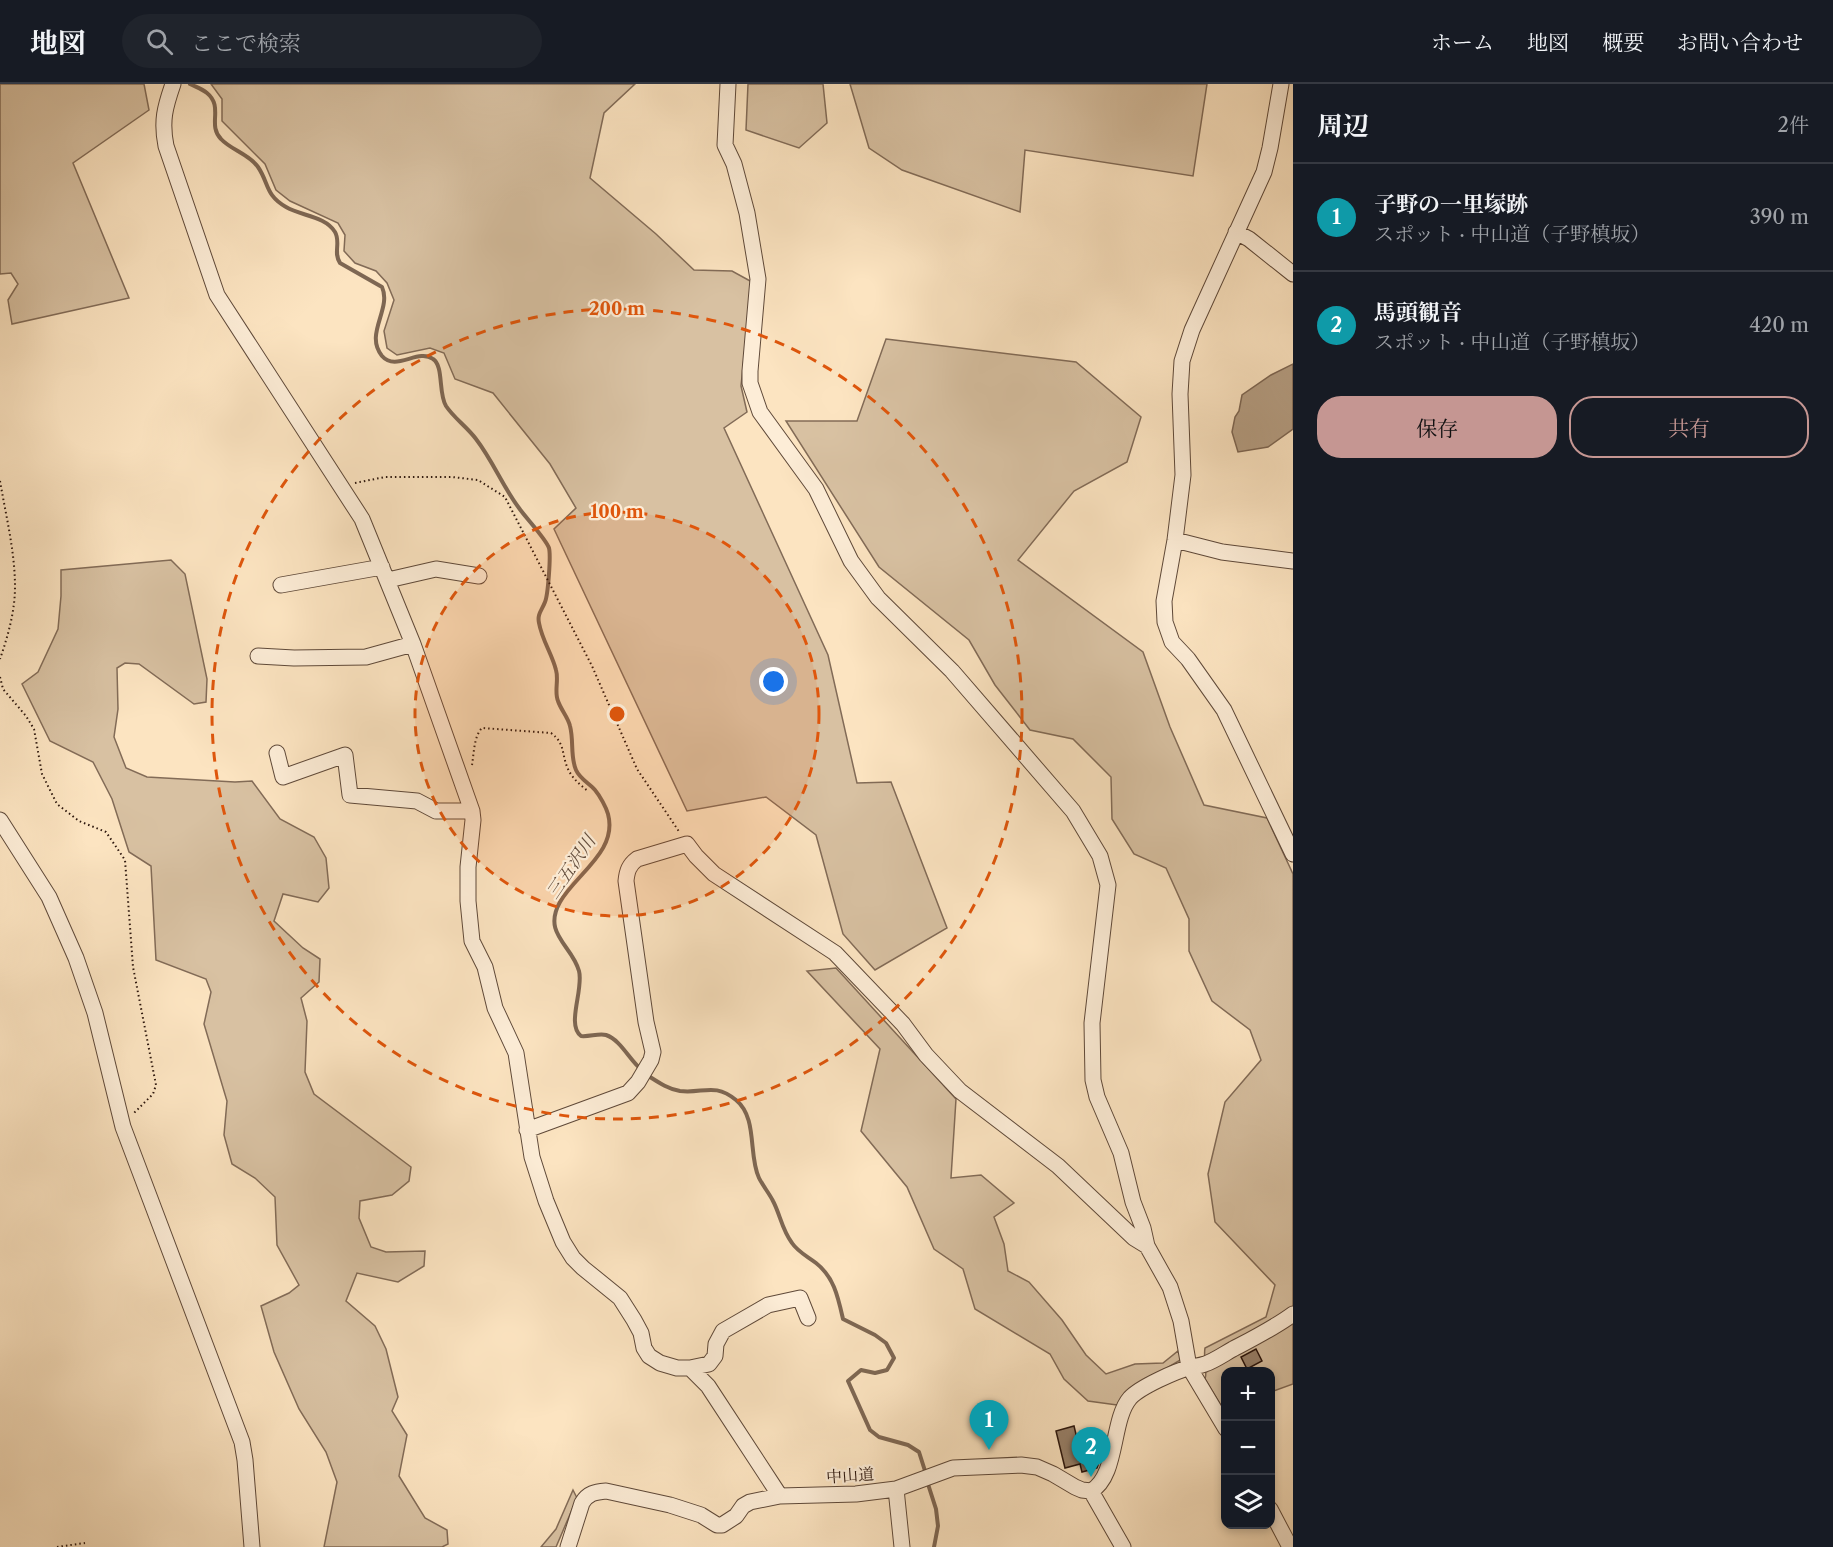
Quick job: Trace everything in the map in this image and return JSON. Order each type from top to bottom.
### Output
[{"type":"street","points":[[173,84],[163,114],[163,132],[217,295],[362,519],[413,644],[464,787],[473,820],[468,867],[471,940],[484,967],[495,1008],[516,1053],[532,1157],[546,1201],[573,1258],[620,1298],[634,1320],[649,1356],[660,1363],[677,1368],[709,1364],[715,1356],[716,1344],[723,1330],[768,1305],[800,1298],[808,1318]]},
{"type":"street","points":[[728,84],[725,145],[734,164],[747,213],[758,279],[750,371],[750,383],[756,403],[760,412],[816,489],[851,561],[878,598],[952,671],[1073,811],[1100,856],[1108,885],[1092,1023],[1094,1080],[1097,1097],[1121,1153],[1147,1246],[1170,1287],[1181,1321],[1189,1367],[1221,1421]]},
{"type":"street","points":[[1281,84],[1264,172],[1192,330],[1182,361],[1180,394],[1183,475],[1164,602],[1165,622],[1172,642],[1188,659],[1224,710],[1293,854]]},
{"type":"street","points":[[1236,232],[1249,239],[1293,274]]},
{"type":"street","points":[[1175,540],[1222,552],[1293,561]]},
{"type":"street","points":[[281,585],[436,569],[479,576]]},
{"type":"street","points":[[258,656],[366,657],[413,644]]},
{"type":"street","points":[[277,753],[283,777],[345,755],[350,795],[417,801],[436,811],[472,811]]},
{"type":"street","points":[[0,820],[49,897],[76,958],[95,1013],[122,1122],[242,1442],[252,1547]]},
{"type":"street","points":[[527,1130],[628,1093],[649,1064],[653,1052],[646,1022],[626,881],[627,874],[630,864],[637,859],[687,844],[714,874],[835,953],[903,1024],[926,1055],[960,1091],[1058,1166],[1134,1238],[1147,1246]]},
{"type":"street","points":[[1123,1547],[1091,1491],[1099,1484],[1106,1471],[1120,1419],[1130,1398],[1149,1384],[1189,1367],[1206,1364],[1293,1314]]},
{"type":"street","points":[[690,1368],[708,1386],[780,1496]]},
{"type":"street","name":"中山道","points":[[568,1547],[586,1497],[606,1491],[670,1505],[722,1525],[736,1516],[746,1504],[780,1496],[856,1494],[896,1489],[953,1468],[1021,1465],[1037,1467],[1075,1487],[1091,1491]]},
{"type":"street","points":[[896,1489],[902,1547]]},
{"type":"street","points":[[1275,1518],[1290,1547]]},
{"type":"path","points":[[340,485],[385,477],[452,477],[478,480],[505,498],[592,666],[637,769],[687,844]]},
{"type":"path","points":[[0,481],[12,552],[15,588],[8,637],[0,659]]},
{"type":"path","points":[[0,677],[3,689],[34,729],[42,774],[57,804],[80,821],[106,832],[125,860],[133,968],[156,1085],[153,1094],[122,1122]]},
{"type":"path","points":[[464,787],[468,782],[478,730],[482,728],[551,733],[558,738],[562,746],[571,775],[588,791]]},
{"type":"path","points":[[57,1547],[85,1543]]},
{"type":"shaded area","points":[[0,84],[144,84],[149,110],[73,163],[129,298],[12,324],[8,300],[18,284],[11,273],[0,274]]},
{"type":"shaded area","points":[[211,84],[635,84],[604,113],[590,178],[694,270],[732,271],[752,282],[741,386],[747,412],[724,428],[828,655],[857,783],[891,782],[947,928],[875,970],[843,934],[816,835],[766,797],[687,811],[554,529],[576,508],[550,464],[493,393],[455,379],[444,353],[430,348],[397,355],[387,348],[384,331],[394,300],[387,283],[376,271],[355,263],[344,251],[345,235],[338,223],[290,201],[276,190],[265,164],[222,121],[222,99]]},
{"type":"shaded area","points":[[748,84],[823,84],[827,123],[799,148],[746,130]]},
{"type":"shaded area","points":[[850,84],[1207,84],[1193,176],[1025,150],[1020,212],[902,170],[869,148]]},
{"type":"shaded area","points":[[886,339],[1076,362],[1141,417],[1127,462],[1074,491],[1018,560],[1143,652],[1170,727],[1204,805],[1267,818],[1293,874],[1293,1384],[1275,1391],[1275,1367],[1221,1367],[1221,1406],[1205,1379],[1205,1348],[1266,1317],[1275,1285],[1215,1222],[1208,1174],[1225,1102],[1261,1060],[1250,1030],[1212,1001],[1189,951],[1189,919],[1166,868],[1134,854],[1112,819],[1111,777],[1073,739],[1030,730],[995,685],[969,640],[879,567],[786,421],[857,421]]},
{"type":"shaded area","points":[[1293,364],[1293,429],[1268,447],[1238,452],[1232,432],[1242,395],[1271,375]]},
{"type":"shaded area","points":[[171,560],[185,574],[207,679],[206,702],[194,704],[139,664],[125,663],[117,668],[118,709],[114,737],[126,768],[147,777],[252,781],[280,819],[314,837],[326,858],[329,888],[318,902],[283,894],[274,921],[303,948],[320,959],[319,982],[301,998],[307,1021],[305,1072],[314,1094],[411,1167],[409,1181],[392,1195],[360,1201],[359,1218],[371,1247],[386,1252],[425,1251],[424,1266],[398,1282],[357,1273],[346,1301],[375,1326],[386,1349],[398,1397],[392,1411],[407,1435],[399,1476],[425,1518],[447,1530],[448,1544],[442,1547],[324,1547],[337,1482],[326,1452],[299,1409],[274,1352],[261,1306],[289,1293],[299,1285],[277,1245],[275,1197],[255,1178],[232,1164],[224,1135],[227,1101],[204,1024],[211,992],[206,979],[156,960],[151,866],[129,852],[112,799],[93,762],[50,741],[22,684],[38,672],[58,629],[61,570]]},
{"type":"shaded area","points":[[836,968],[956,1099],[951,1178],[981,1175],[1014,1203],[994,1217],[1004,1244],[1008,1271],[1029,1282],[1062,1320],[1086,1355],[1106,1374],[1135,1364],[1163,1363],[1178,1351],[1182,1359],[1150,1378],[1117,1405],[1088,1401],[1064,1379],[1050,1354],[975,1309],[963,1269],[934,1249],[907,1187],[861,1131],[880,1049],[807,971]]},
{"type":"shaded area","points":[[573,1490],[577,1498],[556,1547],[541,1547],[556,1529]]},
{"type":"building","points":[[1256,1349],[1262,1361],[1246,1367],[1241,1357]]},
{"type":"building","points":[[1074,1426],[1081,1455],[1095,1452],[1097,1468],[1082,1472],[1080,1464],[1065,1468],[1056,1431]]},
{"type":"waterway","name":"三五沢川","points":[[190,84],[212,98],[217,134],[225,143],[245,155],[258,167],[274,198],[286,207],[319,219],[331,227],[337,236],[337,255],[340,263],[382,287],[384,304],[376,339],[377,348],[382,356],[394,362],[427,356],[436,362],[439,367],[442,394],[446,406],[476,439],[513,500],[549,548],[547,592],[539,615],[539,623],[556,670],[557,697],[570,726],[576,770],[601,798],[608,814],[609,827],[607,839],[601,851],[560,902],[554,923],[560,939],[579,971],[575,1015],[577,1031],[581,1036],[606,1035],[621,1046],[642,1070]]},
{"type":"waterway","name":"三五沢川","points":[[647,1075],[676,1090],[721,1091],[736,1100],[743,1108],[750,1127],[759,1178],[789,1238],[797,1249],[816,1263],[827,1275],[837,1295],[843,1319],[886,1343],[894,1358],[887,1370],[875,1373],[861,1370],[848,1381],[870,1430],[879,1437],[908,1445],[919,1452],[926,1474]]},
{"type":"waterway","name":"三五沢川","points":[[927,1481],[936,1509],[938,1526],[934,1547]]},
{"type":"place","name":"子野の一里塚跡","points":[[989,1450]]},
{"type":"place","name":"馬頭観音","points":[[1091,1477]]}]
